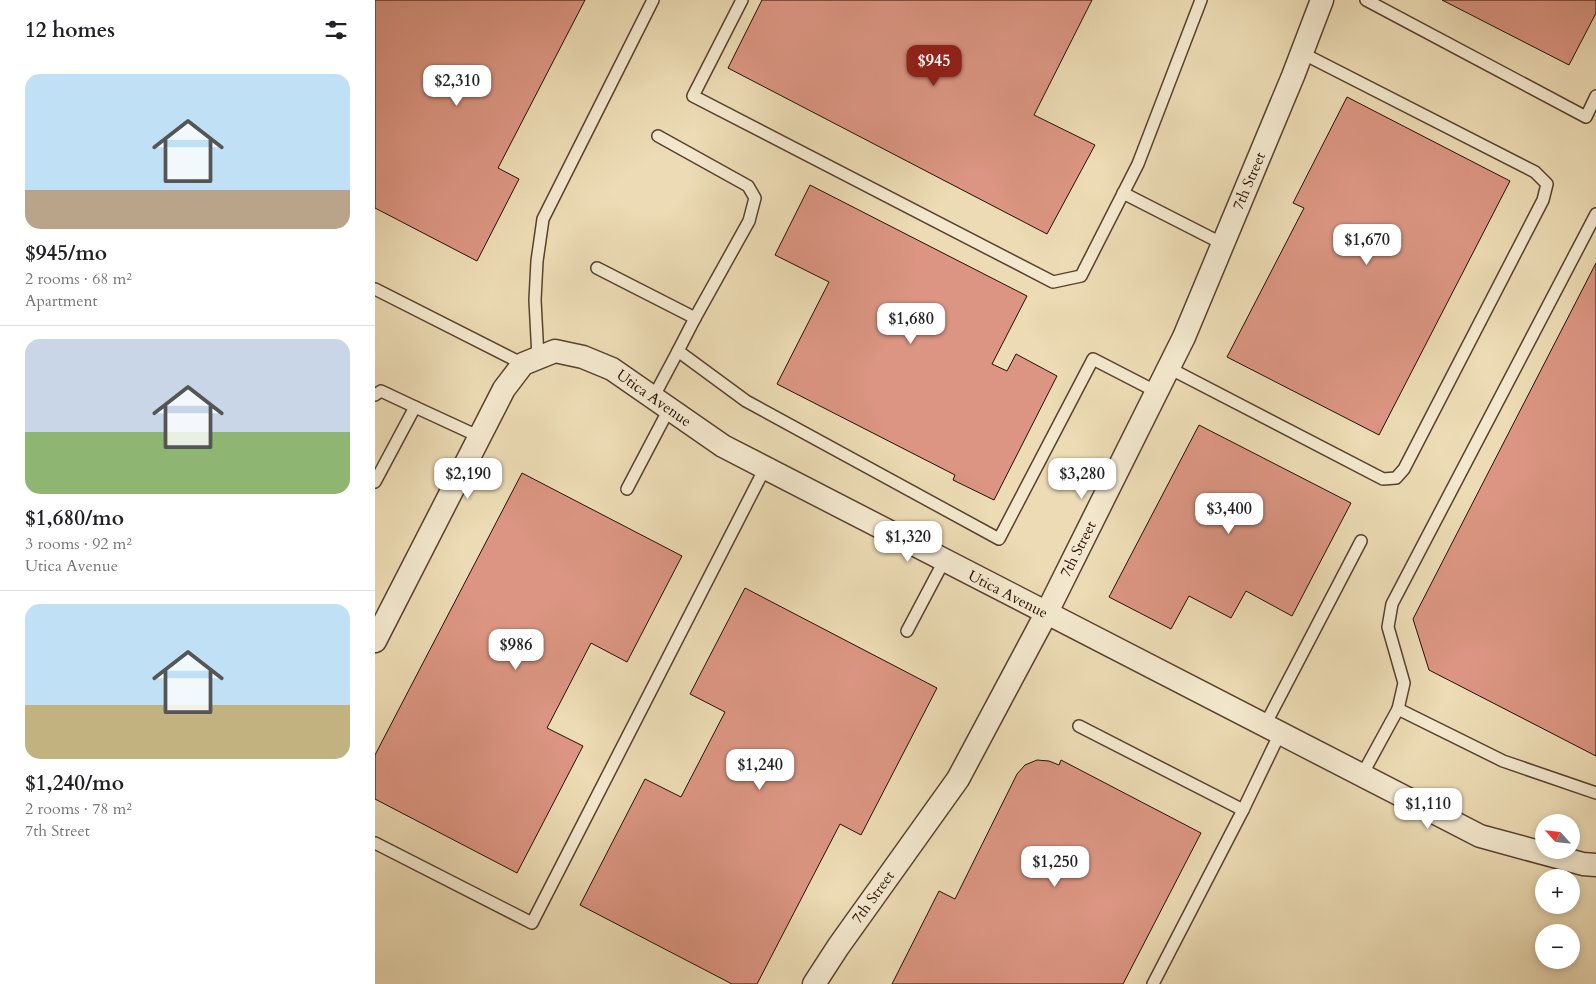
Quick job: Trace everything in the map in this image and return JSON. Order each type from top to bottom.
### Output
[{"type":"street","name":"7th Street","points":[[813,984],[957,779],[1046,614],[1184,337],[1322,0]]},
{"type":"street","name":"Utica Avenue","points":[[538,357],[583,357],[612,369],[723,446],[1480,836],[1583,864],[1596,865]]},
{"type":"street","points":[[375,641],[504,390],[538,357]]},
{"type":"lane","points":[[375,289],[538,357],[535,300],[537,261],[543,219],[653,0]]},
{"type":"lane","points":[[742,0],[693,96],[1053,282],[1081,276],[1138,164],[1201,0]]},
{"type":"lane","points":[[1367,0],[1586,117],[1596,96]]},
{"type":"lane","points":[[1169,368],[1383,479],[1396,478],[1404,468],[1543,200],[1547,184],[1535,172],[1302,52]]},
{"type":"lane","points":[[627,489],[661,403],[678,352],[749,221],[755,198],[748,186],[658,136]]},
{"type":"lane","points":[[1123,193],[1223,244]]},
{"type":"lane","points":[[1362,775],[1398,709],[1403,683],[1388,627],[1393,604],[1596,214]]},
{"type":"lane","points":[[597,268],[695,318]]},
{"type":"lane","points":[[678,352],[747,401],[999,539],[1093,359],[1157,392]]},
{"type":"lane","points":[[375,395],[381,391],[479,437]]},
{"type":"lane","points":[[375,482],[415,407]]},
{"type":"lane","points":[[375,843],[532,923],[765,468]]},
{"type":"lane","points":[[1153,984],[1243,810],[1273,729],[1361,541]]},
{"type":"lane","points":[[907,631],[944,561]]},
{"type":"lane","points":[[1398,709],[1503,761],[1596,793]]},
{"type":"lane","points":[[1079,726],[1243,810]]},
{"type":"building","points":[[375,0],[585,0],[498,168],[519,179],[477,261],[375,208]]},
{"type":"building","points":[[762,0],[1092,0],[1034,115],[1095,145],[1047,234],[728,68]]},
{"type":"building","points":[[1442,0],[1596,0],[1596,13],[1569,65]]},
{"type":"building","points":[[1347,97],[1510,181],[1379,435],[1227,357],[1304,208],[1293,203]]},
{"type":"building","points":[[810,185],[1027,296],[992,364],[1007,371],[1016,354],[1057,376],[994,500],[953,480],[955,475],[777,384],[829,282],[775,255]]},
{"type":"building","points":[[1596,263],[1596,756],[1429,670],[1413,619]]},
{"type":"building","points":[[1199,425],[1351,503],[1292,616],[1246,591],[1231,618],[1189,596],[1171,629],[1109,597]]},
{"type":"building","points":[[522,473],[682,556],[627,662],[591,643],[547,728],[583,746],[517,873],[375,799],[375,755]]},
{"type":"building","points":[[745,588],[937,688],[861,835],[840,824],[757,984],[732,984],[580,905],[645,779],[681,797],[725,712],[690,694]]},
{"type":"building","points":[[1037,760],[1049,761],[1059,765],[1061,760],[1201,833],[1123,984],[892,984],[939,891],[955,899],[1017,774],[1025,765]]}]
